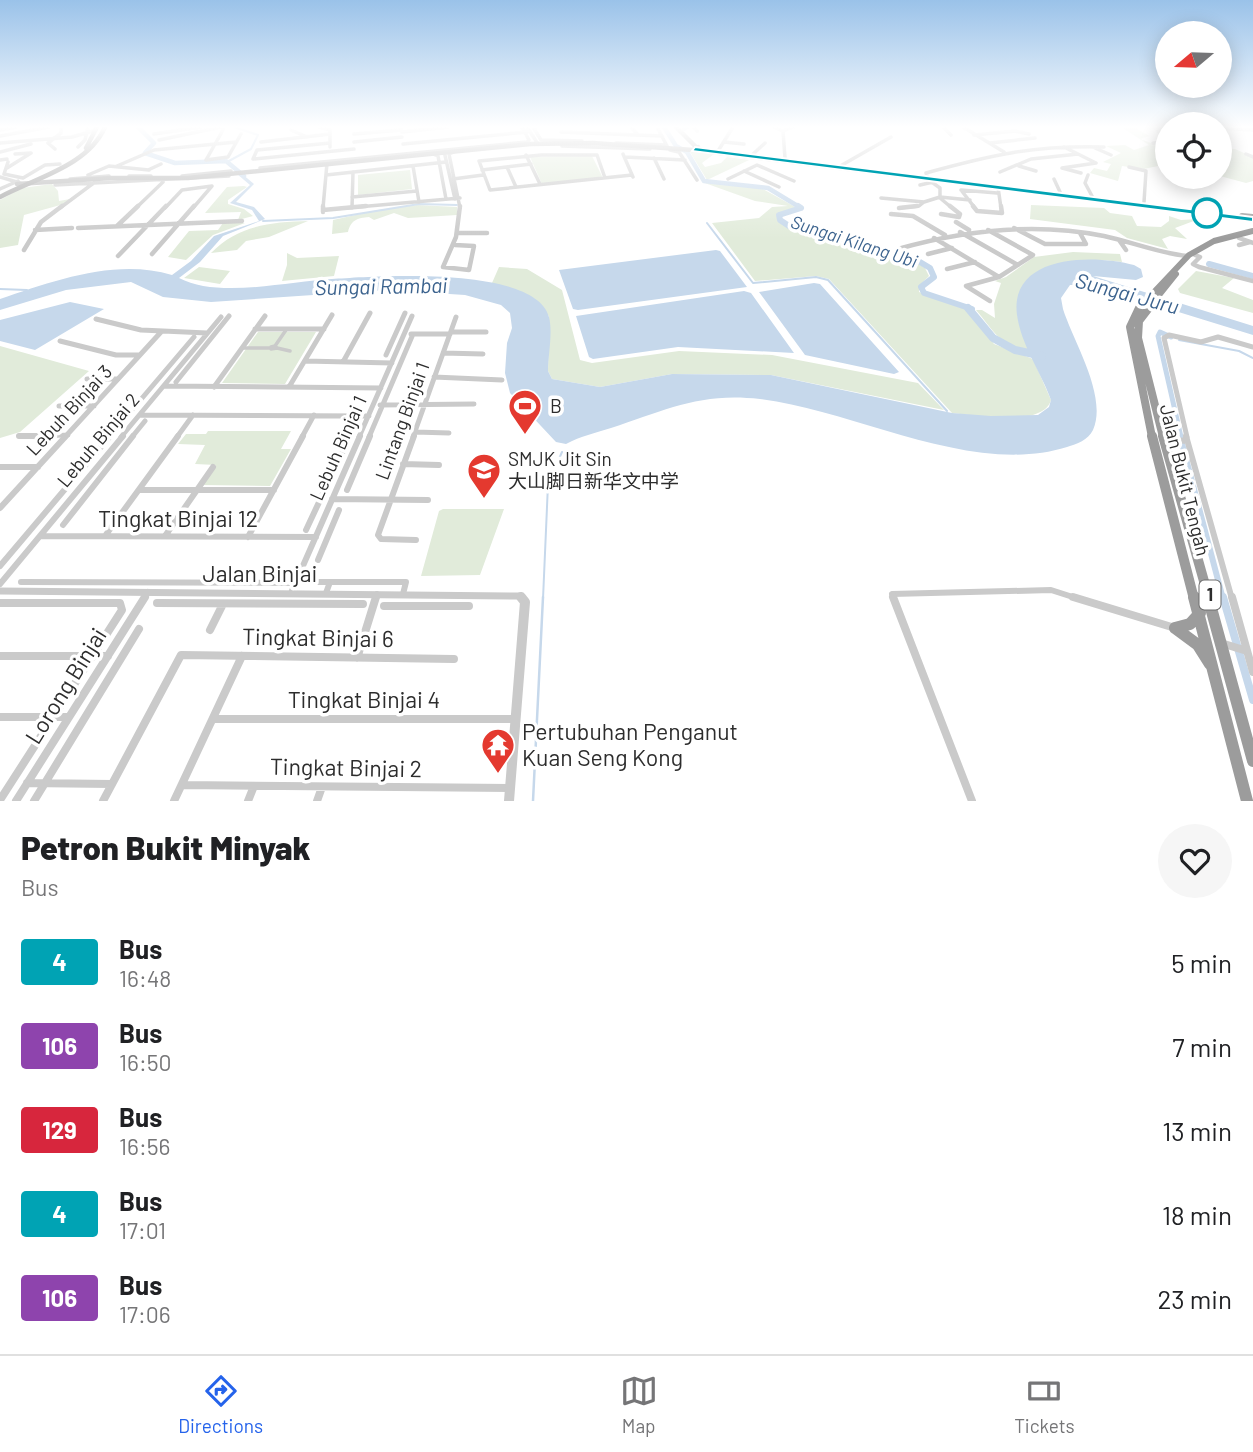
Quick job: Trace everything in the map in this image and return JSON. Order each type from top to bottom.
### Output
[{"type":"highway","points":[[1243,217],[1253,219]]},
{"type":"highway","name":"Jalan Bukit Tengah","points":[[1157,293],[1188,257],[1210,246],[1253,233]]},
{"type":"highway","name":"Jalan Bukit Tengah","points":[[1247,801],[1200,612],[1160,469],[1132,345],[1131,320],[1188,257],[1214,241],[1253,233]]},
{"type":"highway","name":"Jalan Bukit Tengah","points":[[1145,307],[1139,321],[1138,338],[1174,438],[1236,648],[1253,761]]},
{"type":"highway","points":[[1175,628],[1191,624],[1200,612]]},
{"type":"highway","points":[[1175,628],[1198,645],[1214,669]]},
{"type":"main road","points":[[0,193],[59,164]]},
{"type":"main road","points":[[0,193],[35,182],[64,164]]},
{"type":"main road","points":[[12,190],[20,183],[56,184],[135,177],[164,181],[317,164]]},
{"type":"main road","points":[[808,164],[997,190],[1060,193]]},
{"type":"main road","points":[[837,164],[1144,202],[1243,217]]},
{"type":"main road","points":[[1070,194],[1243,217]]},
{"type":"street","points":[[7,164],[4,174],[23,178],[45,165],[54,164]]},
{"type":"street","points":[[7,168],[13,164]]},
{"type":"street","points":[[135,177],[159,164]]},
{"type":"street","points":[[260,167],[306,164]]},
{"type":"street","points":[[327,164],[323,211],[457,198]]},
{"type":"street","points":[[326,175],[427,164]]},
{"type":"street","points":[[439,164],[446,199]]},
{"type":"street","points":[[447,164],[453,179]]},
{"type":"street","points":[[451,164],[462,218],[455,245],[443,267],[470,269],[474,246],[455,245]]},
{"type":"street","points":[[480,164],[489,189],[632,177],[628,164]]},
{"type":"street","points":[[453,179],[528,164]]},
{"type":"street","points":[[531,164],[540,184]]},
{"type":"street","points":[[600,164],[605,178]]},
{"type":"street","points":[[657,164],[664,180]]},
{"type":"street","points":[[688,164],[697,180]]},
{"type":"street","points":[[927,176],[926,173],[958,164]]},
{"type":"street","points":[[1000,172],[1022,164]]},
{"type":"street","points":[[1081,173],[1062,168],[1087,164]]},
{"type":"street","points":[[728,179],[757,165],[794,181]]},
{"type":"street","points":[[86,177],[107,166],[149,170]]},
{"type":"street","points":[[413,166],[419,202]]},
{"type":"street","points":[[1019,166],[1036,171]]},
{"type":"street","points":[[507,167],[516,187]]},
{"type":"street","points":[[1129,167],[1146,171],[1144,202]]},
{"type":"street","points":[[744,171],[779,187]]},
{"type":"street","points":[[24,250],[34,230],[48,215],[99,180],[164,181],[229,173]]},
{"type":"street","points":[[352,208],[353,173]]},
{"type":"street","points":[[1088,175],[1085,183],[1092,196]]},
{"type":"street","points":[[0,177],[20,183]]},
{"type":"street","points":[[64,179],[185,177]]},
{"type":"street","points":[[1054,179],[1060,193]]},
{"type":"street","points":[[116,227],[164,181]]},
{"type":"street","points":[[920,185],[934,181],[940,188],[940,197],[960,214],[959,217],[941,214]]},
{"type":"street","points":[[118,256],[182,190],[212,186],[152,254]]},
{"type":"street","points":[[961,190],[997,190],[1002,213],[977,211],[972,208],[970,200],[961,190]]},
{"type":"street","points":[[352,197],[417,191]]},
{"type":"street","points":[[898,208],[919,206],[940,197],[970,200]]},
{"type":"street","points":[[881,198],[924,202]]},
{"type":"street","points":[[891,214],[914,216],[946,235]]},
{"type":"street","points":[[78,228],[242,221]]},
{"type":"street","points":[[956,222],[969,230]]},
{"type":"street","points":[[1033,223],[1036,228]]},
{"type":"street","points":[[34,230],[72,228]]},
{"type":"street","points":[[1013,228],[1052,245],[1086,244],[1080,233]]},
{"type":"street","points":[[898,249],[969,230],[1036,228],[1080,233],[1172,254],[1200,257],[1193,264],[1253,281]]},
{"type":"street","points":[[985,229],[1033,255],[999,277],[966,286],[990,301]]},
{"type":"street","points":[[959,232],[1018,265]]},
{"type":"street","points":[[458,233],[487,233]]},
{"type":"street","points":[[1239,237],[1252,242]]},
{"type":"street","points":[[934,238],[999,277]]},
{"type":"street","points":[[1104,240],[1119,241],[1126,250]]},
{"type":"street","points":[[1239,245],[1252,242]]},
{"type":"street","points":[[928,254],[952,248]]},
{"type":"street","points":[[947,269],[975,262]]},
{"type":"street","points":[[343,362],[370,313]]},
{"type":"street","points":[[289,387],[332,315]]},
{"type":"street","name":"Lebuh Binjai 1","points":[[291,593],[405,335],[409,315]]},
{"type":"street","name":"Lebuh Binjai 1","points":[[386,355],[409,315]]},
{"type":"street","name":"Lebuh Binjai 2","points":[[0,584],[163,386],[225,316],[176,382]]},
{"type":"street","points":[[214,387],[265,316]]},
{"type":"street","name":"Lintang Binjai 1","points":[[416,540],[381,539],[378,535],[456,317]]},
{"type":"street","points":[[96,319],[161,332],[196,335],[208,333]]},
{"type":"street","points":[[255,329],[324,329]]},
{"type":"street","points":[[274,347],[287,329]]},
{"type":"street","name":"Lebuh Binjai 3","points":[[2,505],[161,332]]},
{"type":"street","points":[[405,335],[486,332]]},
{"type":"street","name":"Lebuh Binjai 1","points":[[347,490],[413,334]]},
{"type":"street","name":"Lebuh Binjai 2","points":[[0,566],[196,335]]},
{"type":"street","points":[[1253,347],[1218,337],[1201,342],[1167,335],[1174,438],[1236,648],[1253,672]]},
{"type":"street","points":[[60,341],[116,355],[140,355]]},
{"type":"street","points":[[188,345],[198,345]]},
{"type":"street","points":[[242,348],[274,347],[290,351]]},
{"type":"street","points":[[390,347],[399,347]]},
{"type":"street","points":[[443,353],[483,354]]},
{"type":"street","points":[[305,362],[392,363]]},
{"type":"street","points":[[435,377],[502,380]]},
{"type":"street","points":[[87,379],[118,379]]},
{"type":"street","points":[[163,386],[381,388]]},
{"type":"street","points":[[374,405],[474,404]]},
{"type":"street","points":[[59,406],[94,406]]},
{"type":"street","points":[[140,415],[369,416]]},
{"type":"street","points":[[105,536],[193,415]]},
{"type":"street","points":[[248,537],[314,415]]},
{"type":"street","points":[[62,525],[145,421]]},
{"type":"street","points":[[306,530],[356,422]]},
{"type":"street","points":[[415,432],[449,433]]},
{"type":"street","points":[[125,433],[135,434]]},
{"type":"street","points":[[351,434],[361,434]]},
{"type":"street","points":[[19,436],[68,435]]},
{"type":"street","points":[[403,464],[439,465]]},
{"type":"street","points":[[0,467],[38,467]]},
{"type":"street","points":[[165,537],[213,467]]},
{"type":"street","points":[[139,490],[274,490]]},
{"type":"street","points":[[332,499],[428,500]]},
{"type":"street","name":"Lebuh Binjai 1","points":[[318,560],[339,510]]},
{"type":"street","points":[[60,512],[72,512]]},
{"type":"street","points":[[313,514],[335,520]]},
{"type":"street","name":"Tingkat Binjai 12","points":[[40,536],[316,537]]},
{"type":"street","points":[[21,582],[296,583]]},
{"type":"street","points":[[31,592],[38,582]]},
{"type":"street","points":[[307,582],[406,582],[402,594]]},
{"type":"street","points":[[326,593],[330,582]]},
{"type":"street","points":[[242,593],[246,583]]},
{"type":"street","points":[[972,801],[892,594],[1051,590],[1236,648]]},
{"type":"street","name":"Jalan Binjai","points":[[0,591],[520,596],[525,602],[516,719]]},
{"type":"street","points":[[93,603],[100,592]]},
{"type":"street","name":"Lorong Binjai","points":[[16,801],[148,592]]},
{"type":"street","points":[[185,604],[191,592]]},
{"type":"street","points":[[335,604],[338,593]]},
{"type":"street","points":[[356,657],[378,593]]},
{"type":"street","points":[[411,606],[415,594]]},
{"type":"street","points":[[0,603],[120,603],[121,606],[94,656],[0,800]]},
{"type":"street","points":[[157,603],[363,604]]},
{"type":"street","points":[[210,630],[223,604]]},
{"type":"street","points":[[384,606],[469,606]]},
{"type":"street","points":[[34,801],[139,629]]},
{"type":"street","points":[[103,801],[181,655]]},
{"type":"street","name":"Tingkat Binjai 6","points":[[181,655],[454,659]]},
{"type":"street","points":[[0,656],[108,656]]},
{"type":"street","points":[[174,801],[242,656]]},
{"type":"street","points":[[101,666],[116,666]]},
{"type":"street","points":[[0,717],[69,717]]},
{"type":"street","name":"Tingkat Binjai 4","points":[[213,719],[516,719]]},
{"type":"street","points":[[509,801],[516,719]]},
{"type":"street","points":[[57,737],[73,736]]},
{"type":"street","points":[[27,783],[112,784]]},
{"type":"street","name":"Tingkat Binjai 2","points":[[182,785],[510,788]]},
{"type":"street","points":[[248,801],[254,786]]},
{"type":"street","points":[[317,801],[322,787]]},
{"type":"green space","points":[[533,164],[596,164],[603,178],[542,184]]},
{"type":"green space","points":[[698,164],[705,167],[740,164],[707,180]]},
{"type":"green space","points":[[1111,164],[1155,164],[1144,169],[1122,166],[1118,181],[1090,173],[1094,168],[1107,171]]},
{"type":"green space","points":[[1232,164],[1253,164],[1253,181],[1246,183],[1232,179]]},
{"type":"green space","points":[[410,170],[412,189],[358,195],[358,175]]},
{"type":"green space","points":[[702,182],[761,188],[799,209],[776,215],[783,223],[914,261],[925,268],[929,276],[919,286],[919,292],[962,306],[973,313],[994,344],[1033,359],[1051,400],[1045,409],[1022,417],[952,413],[829,279],[816,276],[755,281],[712,223],[759,218],[772,207],[788,206],[755,201]]},
{"type":"green space","points":[[52,184],[58,191],[59,201],[70,199],[64,204],[24,215],[18,245],[0,248],[0,200],[22,188]]},
{"type":"green space","points":[[227,187],[247,187],[228,200],[228,204],[244,209],[253,216],[238,220],[241,212],[205,213]]},
{"type":"green space","points":[[417,205],[457,207],[457,215],[408,218],[394,213],[374,220],[365,217],[353,222],[348,232],[332,234],[333,220]]},
{"type":"green space","points":[[1031,205],[1104,208],[1110,213],[1132,216],[1137,226],[1161,227],[1169,221],[1169,216],[1181,220],[1199,219],[1175,228],[1187,239],[1170,236],[1162,239],[1168,249],[1127,238],[1115,230],[1030,219]]},
{"type":"green space","points":[[308,221],[269,237],[246,241],[237,250],[211,253],[232,236],[256,227],[281,222]]},
{"type":"green space","points":[[223,223],[245,223],[213,235],[186,260],[168,257],[189,231],[218,230]]},
{"type":"green space","points":[[1073,252],[1120,254],[1122,262],[1075,261],[1054,265],[1036,273],[1024,286],[1018,302],[1019,323],[1030,350],[1004,341],[976,310],[982,310],[995,318],[994,304],[1001,283],[995,281],[1006,277],[1034,257]]},
{"type":"green space","points":[[287,253],[297,258],[339,256],[334,276],[282,281],[287,265]]},
{"type":"green space","points":[[199,267],[230,271],[220,284],[184,278]]},
{"type":"green space","points":[[499,267],[527,269],[562,290],[580,360],[592,363],[679,351],[772,355],[918,383],[944,410],[771,375],[672,374],[600,387],[552,379],[548,371],[549,316],[492,283]]},
{"type":"green space","points":[[1196,271],[1234,278],[1222,288],[1253,300],[1253,313],[1180,293],[1178,289]]},
{"type":"green space","points":[[258,332],[316,332],[285,384],[222,383]]},
{"type":"green space","points":[[0,346],[89,371],[20,432],[0,438]]},
{"type":"green space","points":[[208,431],[291,431],[281,449],[291,449],[270,486],[203,485],[216,465],[195,464],[205,445],[178,444],[186,434],[206,434]]},
{"type":"green space","points":[[504,509],[480,575],[421,576],[439,511]]},
{"type":"water","points":[[241,173],[254,184],[236,202],[254,207],[265,219],[223,236],[200,262],[179,278],[195,284],[233,288],[382,276],[451,277],[486,281],[515,289],[537,300],[549,317],[548,371],[552,379],[600,387],[672,374],[771,375],[952,413],[1038,415],[1049,407],[1051,400],[1019,326],[1018,295],[1026,280],[1040,269],[1077,260],[1117,261],[1134,265],[1141,269],[1143,277],[1136,280],[1093,276],[1253,326],[1253,335],[1091,285],[1070,285],[1061,298],[1093,385],[1096,416],[1093,430],[1085,439],[1067,447],[1030,454],[992,454],[913,438],[796,405],[739,397],[684,404],[566,444],[556,442],[510,393],[505,373],[507,343],[512,328],[510,313],[501,305],[465,295],[387,290],[211,302],[163,297],[131,282],[66,290],[0,310],[0,299],[85,274],[129,269],[172,275],[191,261],[214,236],[259,221],[252,210],[230,203],[250,185],[237,174]]},
{"type":"water","points":[[720,251],[747,287],[578,310],[573,309],[559,270]]},
{"type":"water","points":[[820,284],[899,372],[894,374],[805,355],[759,292]]},
{"type":"water","points":[[744,291],[751,293],[794,353],[678,347],[593,359],[589,357],[576,316]]},
{"type":"water","points":[[70,302],[104,309],[35,350],[0,341],[0,320]]},
{"type":"waterway","points":[[230,164],[244,176]]},
{"type":"waterway","name":"Sungai Kilang Ubi","points":[[694,164],[704,181],[768,188],[801,208]]},
{"type":"waterway","points":[[263,221],[333,218],[419,204],[457,205]]},
{"type":"waterway","name":"Sungai Kilang Ubi","points":[[801,208],[779,215],[780,220],[789,226],[915,259],[930,268],[934,277],[921,287],[924,293],[972,309]]},
{"type":"waterway","points":[[707,223],[753,283],[816,277],[828,280],[947,411]]},
{"type":"waterway","points":[[1209,264],[1253,276]]},
{"type":"waterway","points":[[0,289],[27,290]]},
{"type":"waterway","name":"Sungai Kilang Ubi","points":[[968,308],[993,338],[1015,350],[1042,356]]},
{"type":"waterway","points":[[1171,337],[1160,332],[1158,336],[1181,437]]},
{"type":"waterway","points":[[1179,340],[1239,351],[1253,358]]},
{"type":"waterway","points":[[1180,436],[1223,599]]},
{"type":"waterway","points":[[543,599],[548,484],[562,452]]},
{"type":"waterway","points":[[533,801],[543,597]]},
{"type":"waterway","points":[[1223,597],[1253,700]]},
{"type":"bus line","name":"4","points":[[815,164],[1253,219]]},
{"type":"place","name":"B","points":[[525,436]]},
{"type":"place","name":"SMJK Jit Sin 大山脚日新华文中学","points":[[484,500]]},
{"type":"place","name":"Pertubuhan Penganut Kuan Seng Kong","points":[[498,775]]},
{"type":"water label","name":"Sungai Rambai","points":[[381,287]]},
{"type":"water label","name":"Sungai Juru","points":[[1127,294]]}]
